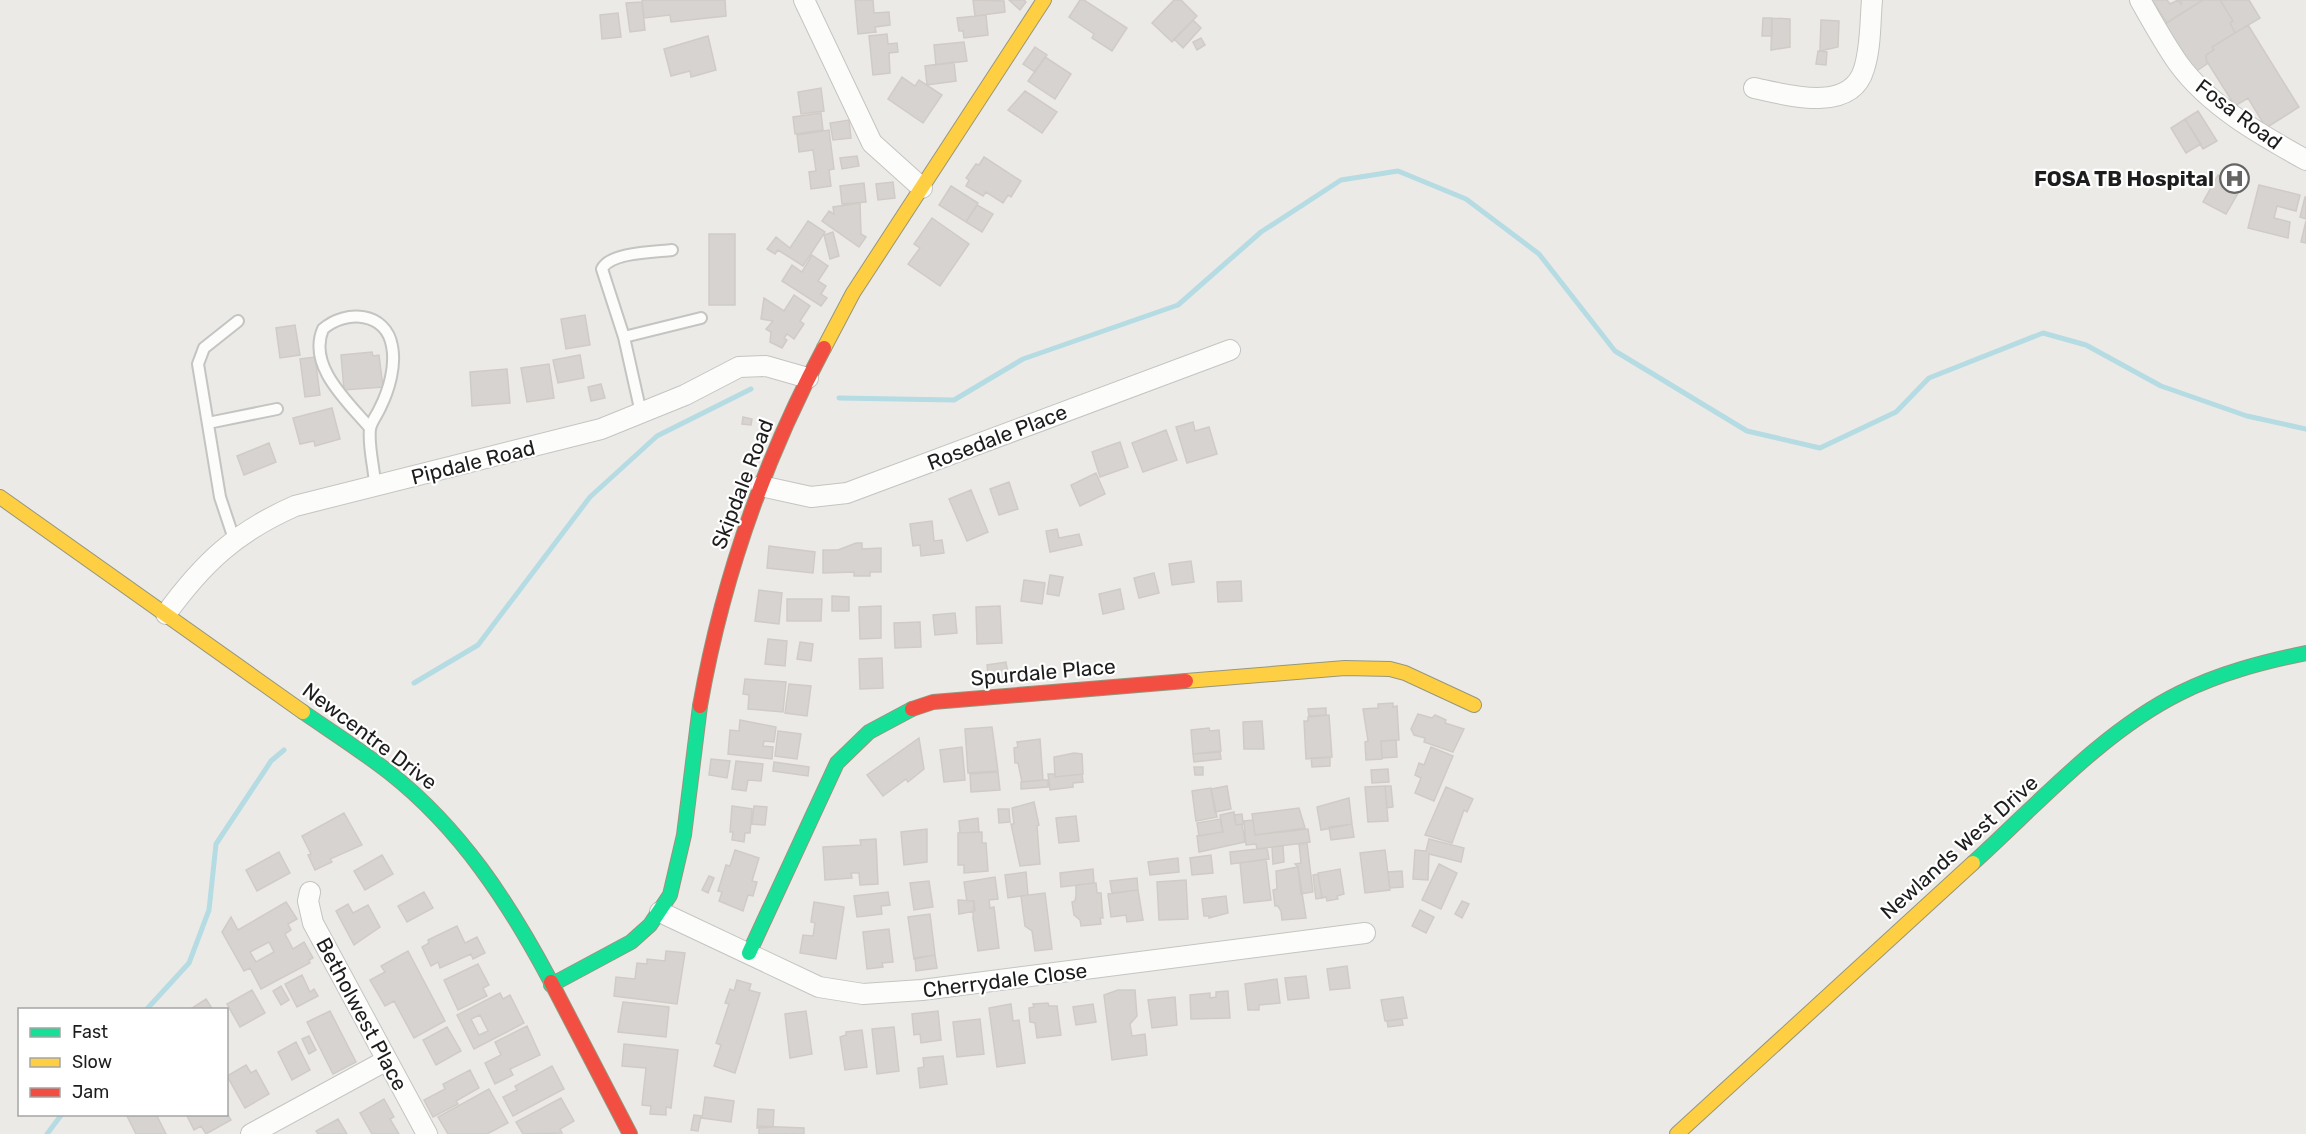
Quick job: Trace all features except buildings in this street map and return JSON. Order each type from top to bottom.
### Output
[{"type":"street","points":[[804,0],[872,143],[922,188]]},
{"type":"street","name":"Skipdale Road","points":[[551,986],[632,942],[660,912],[670,895],[679,862],[698,717],[707,667],[738,548],[761,486],[808,378],[853,293],[1044,0]]},
{"type":"street","points":[[1754,88],[1799,97],[1840,95],[1850,89],[1864,71],[1872,0]]},
{"type":"street","name":"Fosa Road","points":[[2140,0],[2179,64],[2194,81],[2240,119],[2306,160]]},
{"type":"street","name":"Rosedale Place","points":[[761,486],[811,497],[848,493],[1230,350]]},
{"type":"street","name":"Pipdale Road","points":[[166,614],[198,572],[234,540],[252,527],[295,506],[375,484],[571,438],[685,395],[739,367],[766,366],[808,378]]},
{"type":"street","name":"Newcentre Drive","points":[[0,497],[412,791],[437,815],[484,870],[531,946],[622,1131]]},
{"type":"street","name":"Newlands West Drive","points":[[1677,1134],[2124,727],[2162,701],[2220,674],[2306,653]]},
{"type":"street","name":"Spurdale Place","points":[[749,953],[837,763],[857,740],[879,723],[904,710],[933,702],[1345,668],[1390,669],[1405,673],[1474,705]]},
{"type":"street","name":"Betholwest Place","points":[[310,892],[308,901],[313,923],[426,1134]]},
{"type":"street","name":"Cherrydale Close","points":[[660,912],[819,987],[863,994],[922,990],[1365,933]]},
{"type":"street","points":[[251,1134],[387,1060]]},
{"type":"lane","points":[[641,413],[624,337],[602,272],[604,265],[623,256],[672,250]]},
{"type":"lane","points":[[370,428],[332,383],[319,350],[323,329],[345,316],[366,317],[374,320],[383,326],[392,347],[390,381],[370,428],[375,484]]},
{"type":"lane","points":[[624,337],[701,318]]},
{"type":"lane","points":[[234,540],[220,497],[198,364],[204,348],[238,321]]},
{"type":"lane","points":[[208,423],[276,409]]},
{"type":"waterway","points":[[839,398],[954,400],[1023,359],[1178,305],[1261,232],[1341,180],[1398,171],[1466,199],[1539,254],[1615,351],[1747,431],[1820,448],[1896,412],[1929,378],[2043,333],[2086,345],[2161,386],[2247,416],[2306,429]]},
{"type":"waterway","points":[[414,683],[478,645],[590,497],[657,436],[751,389]]},
{"type":"waterway","points":[[148,1008],[189,963],[209,910],[216,844],[271,761],[284,750]]},
{"type":"waterway","points":[[47,1134],[60,1116]]},
{"type":"traffic: fast","points":[[1973,863],[2098,748],[2124,727],[2152,709],[2180,693],[2226,674],[2306,653]]},
{"type":"traffic: fast","points":[[551,985],[631,942],[650,925],[670,895],[684,835],[700,706]]},
{"type":"traffic: fast","points":[[749,953],[837,763],[869,732],[912,709]]},
{"type":"traffic: fast","points":[[303,712],[390,773],[439,818],[461,843],[500,896],[551,982]]},
{"type":"traffic: slow","points":[[824,348],[853,293],[1044,0]]},
{"type":"traffic: slow","points":[[0,497],[303,712]]},
{"type":"traffic: slow","points":[[1186,681],[1345,668],[1390,669],[1405,673],[1474,705]]},
{"type":"traffic: slow","points":[[1677,1134],[1973,863]]},
{"type":"traffic: jam","points":[[700,706],[720,613],[748,522],[782,434],[824,348]]},
{"type":"traffic: jam","points":[[912,709],[933,702],[1186,681]]},
{"type":"traffic: jam","points":[[551,982],[630,1134]]},
{"type":"place","name":"FOSA TB Hospital","points":[[2235,178]]}]
